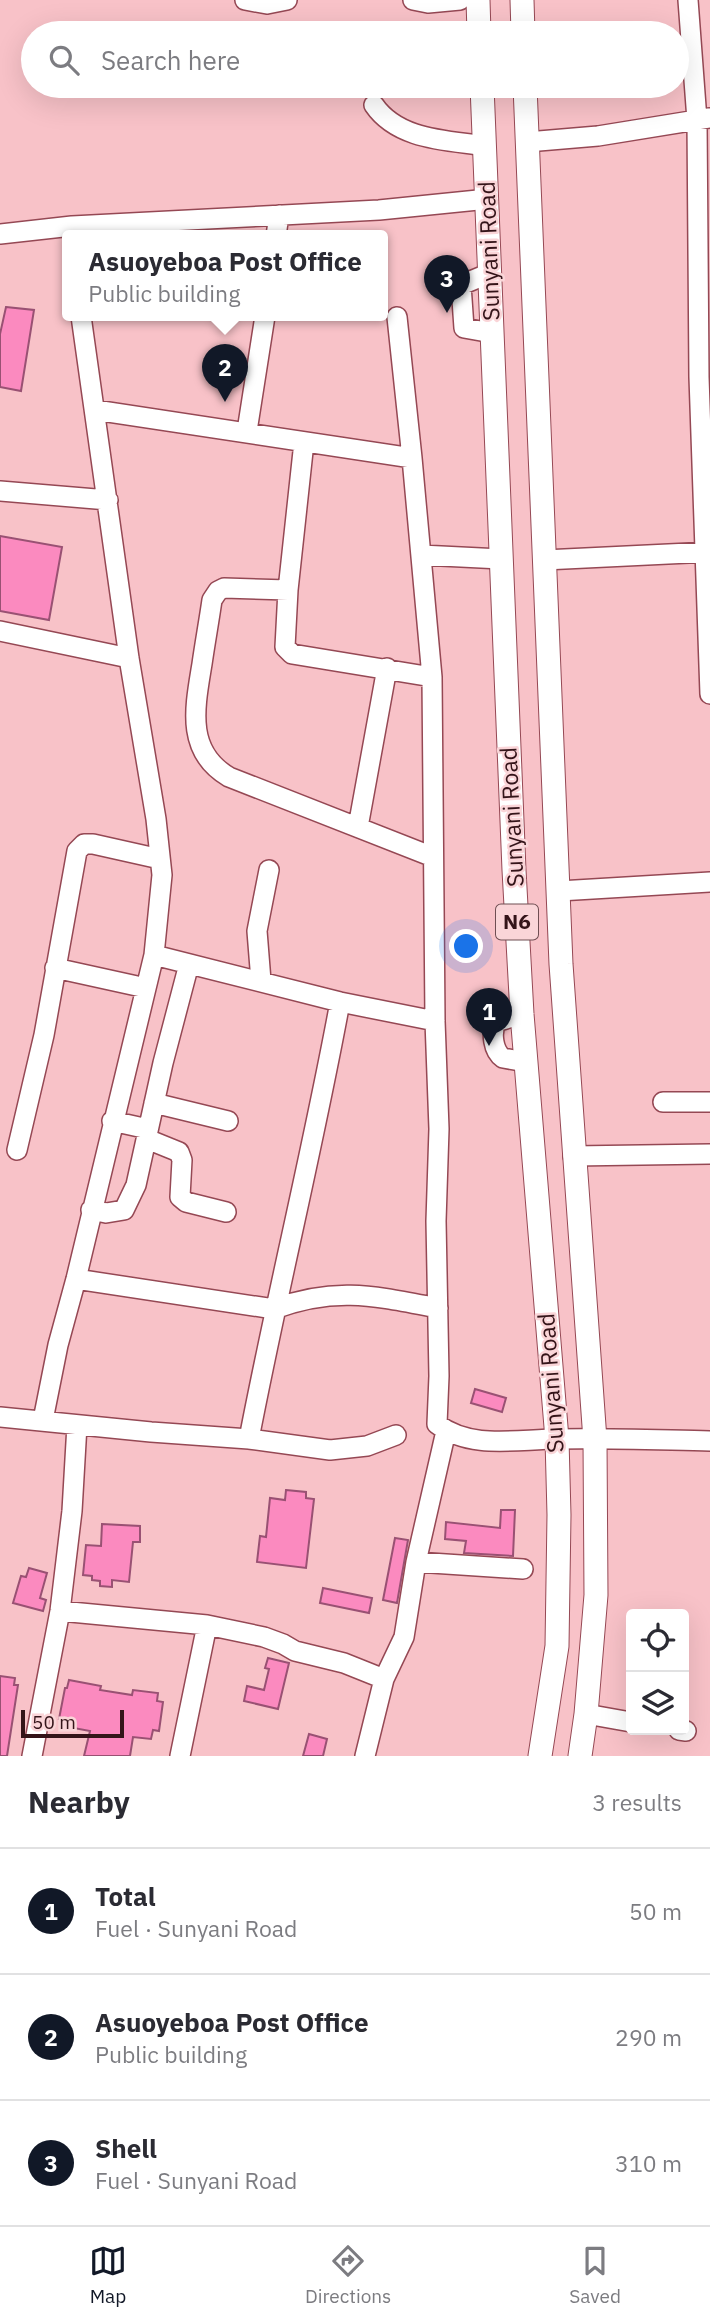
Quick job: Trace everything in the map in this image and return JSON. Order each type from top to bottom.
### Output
[{"type":"main road","points":[[478,0],[479,21]]},
{"type":"main road","points":[[522,0],[523,21]]},
{"type":"main road","name":"Sunyani Road","points":[[483,98],[523,1014],[557,1439],[557,1646],[540,1756]]},
{"type":"main road","name":"N6","points":[[525,98],[561,964],[595,1440],[596,1595],[580,1756]]},
{"type":"street","points":[[245,0],[267,4],[287,0]]},
{"type":"street","points":[[414,0],[428,3],[460,0]]},
{"type":"street","points":[[688,0],[704,119],[699,366],[710,694]]},
{"type":"street","points":[[374,105],[382,117],[411,134],[485,146]]},
{"type":"street","points":[[527,142],[598,135],[704,119]]},
{"type":"street","points":[[85,230],[379,210],[488,199]]},
{"type":"street","points":[[277,230],[279,215]]},
{"type":"street","points":[[0,234],[62,231]]},
{"type":"street","points":[[397,317],[432,677],[435,1021],[439,1129],[436,1222],[439,1376],[437,1424],[446,1431],[472,1439],[508,1443],[557,1439],[710,1441]]},
{"type":"street","points":[[43,1420],[58,1345],[154,955],[162,874],[82,321]]},
{"type":"street","points":[[247,431],[264,321]]},
{"type":"street","points":[[95,410],[412,458]]},
{"type":"street","points":[[304,442],[288,590],[287,651],[432,677]]},
{"type":"street","points":[[0,491],[108,500]]},
{"type":"street","points":[[544,560],[707,552]]},
{"type":"street","points":[[421,555],[501,559]]},
{"type":"street","points":[[288,590],[224,588],[218,591],[212,600],[195,709],[198,737],[211,762],[229,777],[433,857]]},
{"type":"street","points":[[0,631],[129,658]]},
{"type":"street","points":[[358,828],[387,668]]},
{"type":"street","points":[[18,1150],[44,1035],[77,851],[84,844],[93,844],[160,859]]},
{"type":"street","points":[[261,981],[257,931],[269,870]]},
{"type":"street","points":[[559,891],[710,882]]},
{"type":"street","points":[[154,955],[340,1002],[435,1021]]},
{"type":"street","points":[[91,1210],[106,1213],[124,1210],[136,1185],[189,964]]},
{"type":"street","points":[[55,968],[146,988]]},
{"type":"street","points":[[248,1439],[274,1309],[322,1100],[340,1002]]},
{"type":"street","points":[[155,1102],[228,1121]]},
{"type":"street","points":[[663,1102],[710,1102]]},
{"type":"street","points":[[113,1121],[147,1134],[179,1153],[182,1160],[180,1197],[186,1202],[226,1212]]},
{"type":"street","points":[[573,1156],[710,1154]]},
{"type":"street","points":[[76,1279],[274,1309],[303,1299],[331,1295],[377,1297],[438,1308]]},
{"type":"street","points":[[0,1417],[248,1439],[330,1450],[367,1446],[396,1435]]},
{"type":"street","points":[[32,1756],[60,1611],[72,1511],[77,1425]]},
{"type":"street","points":[[365,1756],[384,1679],[404,1637],[416,1562],[446,1431]]},
{"type":"street","points":[[416,1562],[523,1569]]},
{"type":"street","points":[[60,1611],[207,1625],[264,1637],[309,1656],[344,1663],[384,1679]]},
{"type":"street","points":[[180,1756],[207,1625]]},
{"type":"street","points":[[586,1714],[626,1720]]},
{"type":"building","points":[[6,307],[34,310],[21,391],[0,387],[0,334]]},
{"type":"building","points":[[0,536],[62,547],[49,620],[0,611]]},
{"type":"building","points":[[475,1389],[506,1398],[502,1412],[471,1403]]},
{"type":"building","points":[[286,1490],[306,1492],[306,1498],[314,1499],[306,1568],[257,1562],[260,1536],[266,1537],[270,1498],[285,1500]]},
{"type":"building","points":[[501,1510],[515,1510],[513,1556],[464,1553],[466,1541],[445,1539],[446,1522],[500,1528]]},
{"type":"building","points":[[102,1524],[140,1526],[140,1542],[133,1542],[129,1582],[112,1580],[112,1587],[100,1586],[100,1581],[83,1575],[86,1545],[101,1546]]},
{"type":"building","points":[[395,1538],[408,1540],[397,1603],[383,1600]]},
{"type":"building","points":[[29,1568],[47,1573],[40,1598],[46,1600],[43,1611],[13,1603],[21,1576],[26,1577]]},
{"type":"building","points":[[323,1588],[372,1598],[369,1613],[320,1603]]},
{"type":"building","points":[[268,1658],[289,1663],[278,1709],[244,1701],[247,1686],[264,1690],[269,1669],[265,1668]]},
{"type":"building","points":[[0,1676],[15,1678],[14,1685],[18,1685],[7,1756],[0,1756]]},
{"type":"building","points":[[69,1680],[101,1686],[100,1690],[132,1695],[133,1690],[158,1693],[157,1701],[163,1702],[159,1731],[153,1730],[151,1739],[133,1737],[130,1756],[84,1756],[90,1731],[63,1726],[64,1719],[59,1719]]},
{"type":"building","points":[[309,1734],[327,1739],[323,1756],[303,1756]]},
{"type":"place","name":"Shell","points":[[447,313]]},
{"type":"place","name":"Asuoyeboa Post Office","points":[[225,402]]},
{"type":"place","name":"Total","points":[[489,1046]]}]
